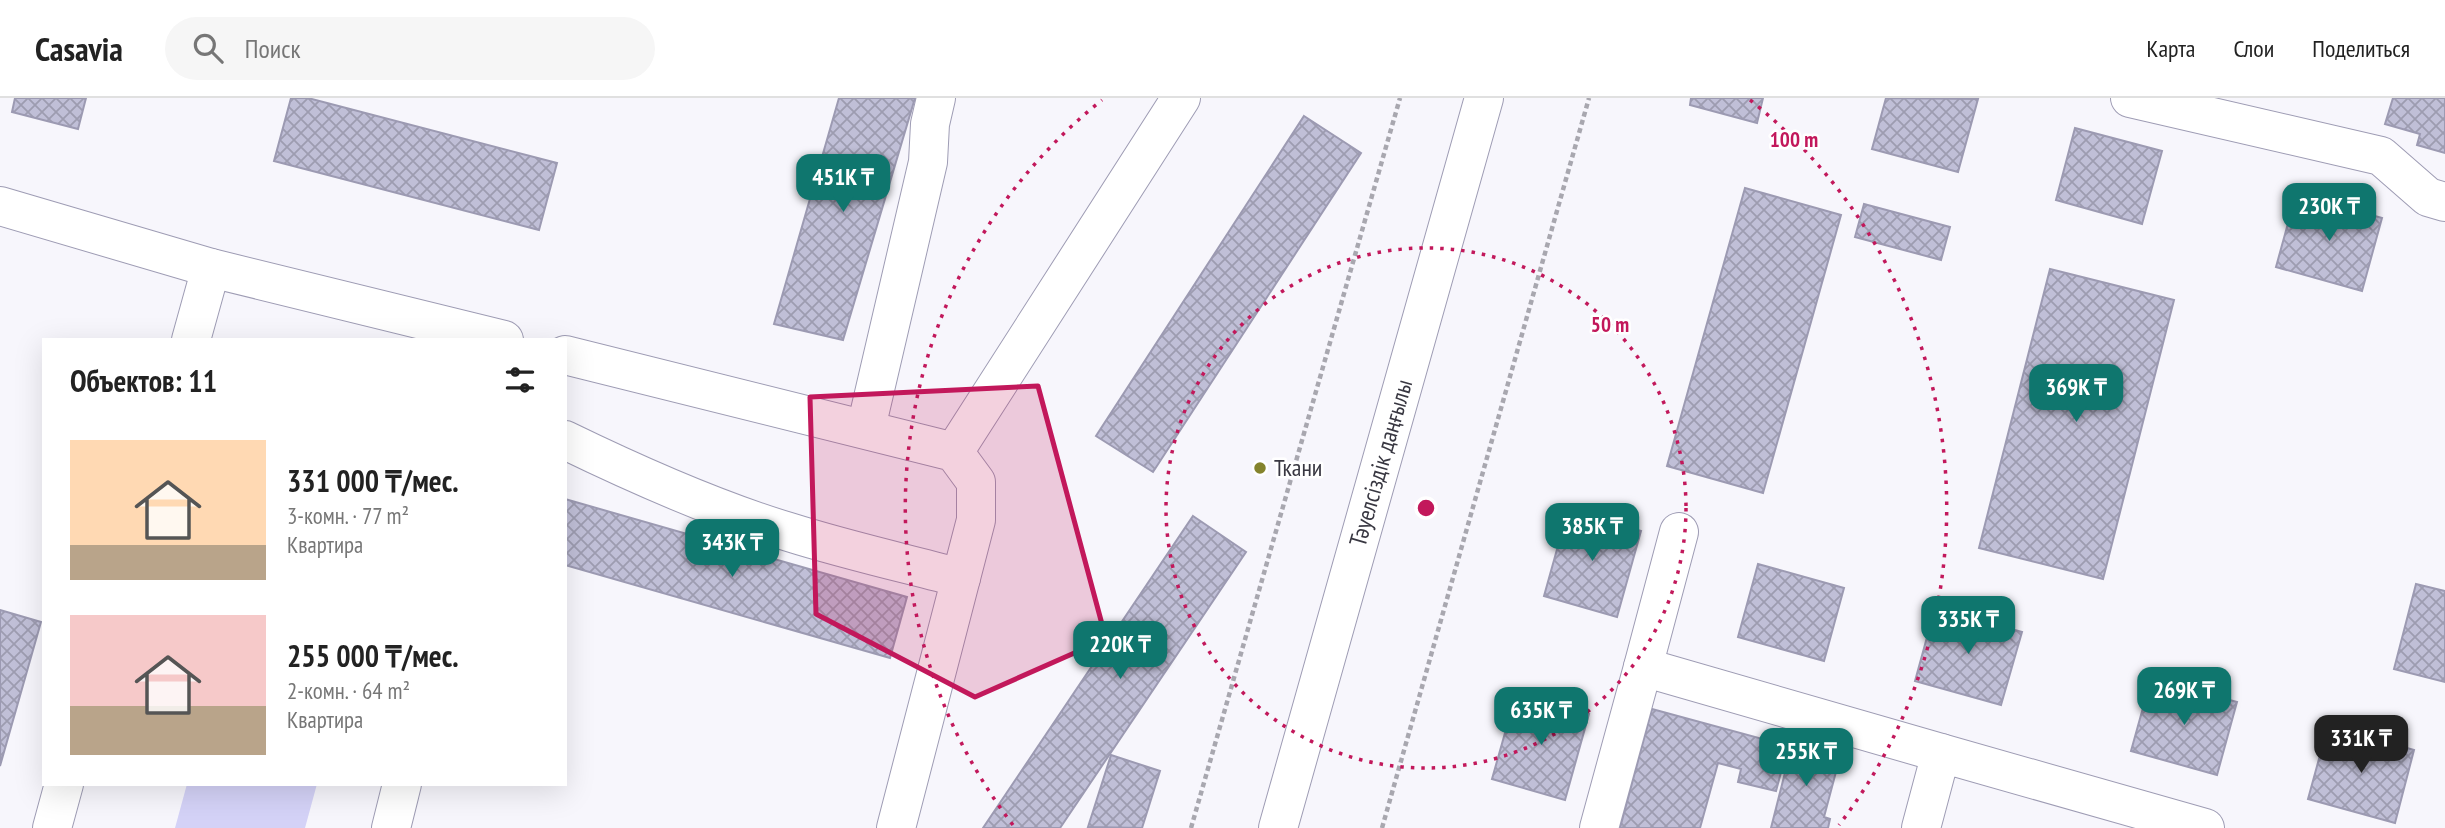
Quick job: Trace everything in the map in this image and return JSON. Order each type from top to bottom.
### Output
[{"type":"street","points":[[866,428],[928,162],[930,124],[936,98]]},
{"type":"street","points":[[954,452],[1181,98]]},
{"type":"street","name":"Тәуелсіздік даңғылы","points":[[1278,828],[1484,98]]},
{"type":"street","points":[[2130,98],[2381,156],[2428,197],[2445,202]]},
{"type":"street","points":[[0,206],[211,268],[495,338]]},
{"type":"street","points":[[192,338],[211,268]]},
{"type":"street","points":[[567,355],[954,452],[976,482],[976,520],[896,828]]},
{"type":"street","points":[[567,441],[667,486],[788,532],[961,578]]},
{"type":"street","points":[[1599,828],[1679,532]]},
{"type":"street","points":[[1643,667],[2205,828]]},
{"type":"street","points":[[1921,828],[1941,753]]},
{"type":"street","points":[[52,828],[63,786]]},
{"type":"street","points":[[391,828],[402,786]]},
{"type":"path","points":[[1191,828],[1400,98]]},
{"type":"path","points":[[1381,828],[1589,98]]},
{"type":"highlighted area","points":[[1038,386],[1106,639],[975,697],[816,614],[810,397]]},
{"type":"shaded area","points":[[186,786],[316,786],[305,828],[175,828]]},
{"type":"building","points":[[15,98],[86,98],[78,129],[12,112]]},
{"type":"building","points":[[291,98],[308,98],[557,163],[539,230],[274,161]]},
{"type":"building","points":[[839,98],[915,98],[843,340],[774,324]]},
{"type":"building","points":[[1691,98],[1763,98],[1757,123],[1690,105]]},
{"type":"building","points":[[1886,98],[1978,99],[1958,172],[1872,149]]},
{"type":"building","points":[[2393,98],[2445,98],[2445,153],[2417,145],[2420,134],[2385,124]]},
{"type":"building","points":[[1304,116],[1361,153],[1153,472],[1096,436]]},
{"type":"building","points":[[2075,128],[2162,151],[2142,224],[2056,200]]},
{"type":"building","points":[[1745,188],[1841,215],[1763,493],[1667,466]]},
{"type":"building","points":[[2296,194],[2382,218],[2362,291],[2276,267]]},
{"type":"building","points":[[1864,204],[1950,227],[1941,260],[1855,237]]},
{"type":"building","points":[[2050,269],[2174,300],[2103,579],[1979,548]]},
{"type":"building","points":[[567,500],[907,597],[890,658],[567,566]]},
{"type":"building","points":[[1568,510],[1641,531],[1617,617],[1544,596]]},
{"type":"building","points":[[1193,516],[1246,552],[1060,828],[983,828]]},
{"type":"building","points":[[1758,564],[1844,588],[1824,661],[1738,637]]},
{"type":"building","points":[[2416,584],[2445,591],[2445,682],[2394,669]]},
{"type":"building","points":[[1935,608],[2022,632],[2001,705],[1915,681]]},
{"type":"building","points":[[0,610],[41,622],[0,766]]},
{"type":"building","points":[[2151,679],[2237,702],[2217,775],[2131,751]]},
{"type":"building","points":[[1516,694],[1589,714],[1565,800],[1492,779]]},
{"type":"building","points":[[1652,709],[1788,746],[1776,791],[1738,782],[1741,769],[1718,763],[1700,828],[1620,828]]},
{"type":"building","points":[[2328,726],[2414,750],[2395,823],[2308,799]]},
{"type":"building","points":[[1793,741],[1841,753],[1824,817],[1830,819],[1828,828],[1771,828]]},
{"type":"building","points":[[1111,755],[1160,771],[1142,828],[1088,827]]},
{"type":"place","name":"Ткани","points":[[1260,468]]}]
